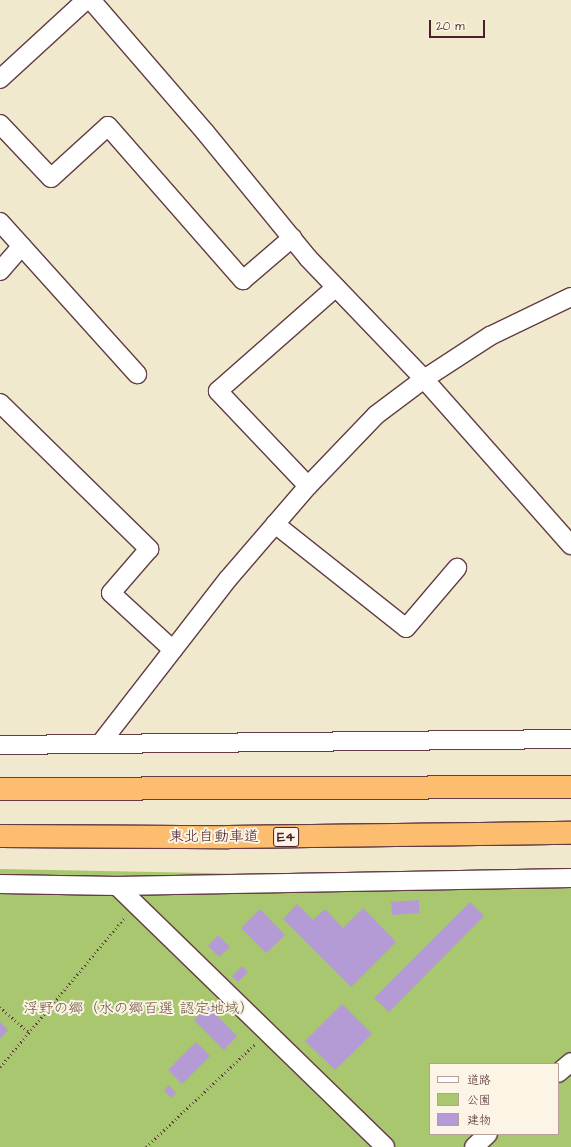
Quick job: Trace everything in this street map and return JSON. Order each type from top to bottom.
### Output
[{"type":"highway","points":[[0,789],[571,787]]},
{"type":"highway","name":"東北自動車道","points":[[0,836],[228,837],[571,833]]},
{"type":"street","points":[[0,79],[86,0]]},
{"type":"street","points":[[91,0],[205,132],[292,238],[336,287],[424,379],[571,545]]},
{"type":"street","points":[[0,124],[50,178],[108,126],[242,280],[292,238]]},
{"type":"street","points":[[0,222],[137,374]]},
{"type":"street","points":[[0,271],[22,246]]},
{"type":"street","points":[[308,486],[218,391],[336,287]]},
{"type":"street","points":[[100,744],[173,650],[275,524],[308,486],[376,416],[424,379],[490,336],[571,297]]},
{"type":"street","points":[[0,403],[149,549],[110,593],[173,650]]},
{"type":"street","points":[[275,524],[406,628],[457,568]]},
{"type":"street","points":[[0,745],[571,739]]},
{"type":"street","points":[[0,884],[117,886],[571,878]]},
{"type":"street","points":[[117,886],[385,1147]]},
{"type":"street","points":[[559,1072],[571,1062]]},
{"type":"street","points":[[474,1147],[487,1135]]},
{"type":"path","points":[[0,1067],[136,904]]},
{"type":"path","points":[[0,1008],[29,1032]]},
{"type":"path","points":[[146,1147],[267,1032]]},
{"type":"green space","name":"浮野の郷（水の郷百選 認定地域）","points":[[0,869],[571,880],[571,1147],[0,1147]]},
{"type":"building","points":[[419,900],[419,913],[392,915],[391,902]]},
{"type":"building","points":[[470,902],[484,916],[389,1012],[374,998]]},
{"type":"building","points":[[297,904],[313,920],[325,909],[343,928],[363,908],[396,942],[351,987],[283,919]]},
{"type":"building","points":[[260,909],[285,935],[266,953],[241,928]]},
{"type":"building","points":[[218,935],[230,947],[219,957],[208,946]]},
{"type":"building","points":[[242,966],[248,972],[238,982],[232,976]]},
{"type":"building","points":[[342,1004],[372,1034],[335,1070],[305,1041]]},
{"type":"building","points":[[208,1006],[237,1036],[224,1050],[194,1020]]},
{"type":"building","points":[[0,1022],[8,1030],[0,1039]]},
{"type":"building","points":[[196,1042],[210,1056],[182,1084],[168,1070]]},
{"type":"building","points":[[169,1085],[176,1093],[171,1098],[164,1090]]}]
